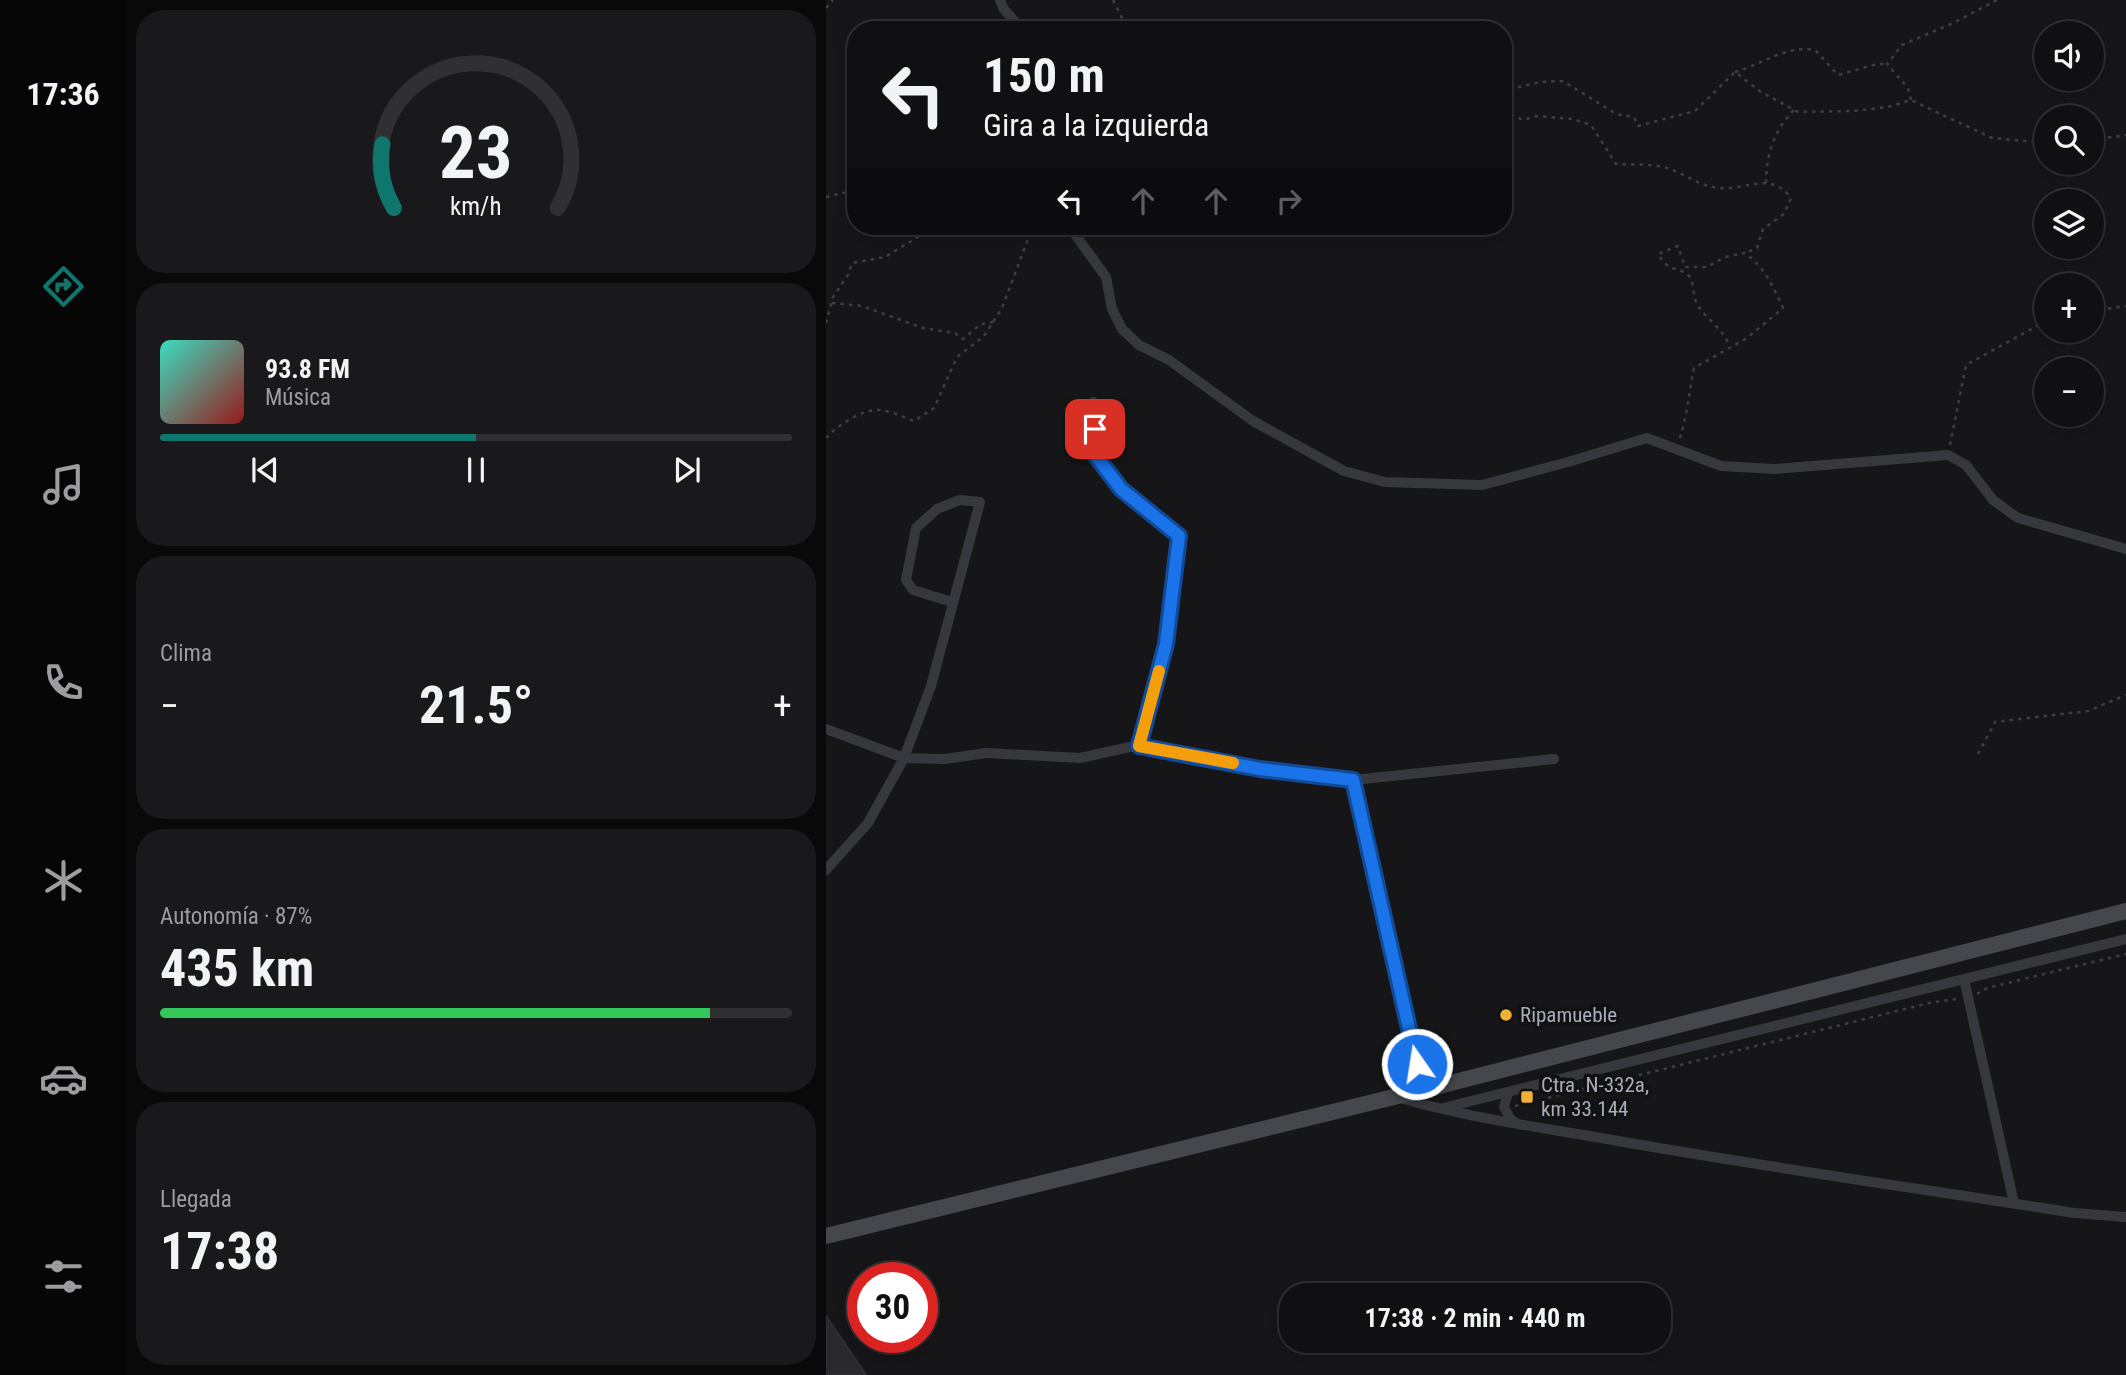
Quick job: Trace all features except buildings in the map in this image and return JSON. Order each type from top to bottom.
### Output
[{"type":"main road","points":[[826,1236],[1422,1090],[2126,911]]},
{"type":"street","points":[[1000,0],[1014,21]]},
{"type":"street","points":[[1076,235],[1106,277],[1112,309],[1122,328],[1139,345],[1169,360],[1253,421],[1344,471],[1385,482],[1482,485],[1647,438],[1721,466],[1775,469],[1948,455],[1966,465],[1993,500],[2018,518],[2126,549]]},
{"type":"street","points":[[1093,402],[1096,456],[1121,489],[1179,536],[1166,644],[1139,746]]},
{"type":"street","points":[[826,870],[868,823],[904,758],[931,686],[980,502],[960,500],[937,509],[916,528],[906,580],[913,590],[952,602]]},
{"type":"street","points":[[826,729],[904,758],[944,759],[986,753],[1080,758],[1139,746],[1260,769],[1353,780],[1554,759]]},
{"type":"street","points":[[1353,780],[1422,1090]]},
{"type":"street","points":[[1437,1109],[2126,939]]},
{"type":"street","points":[[1964,979],[2014,1203]]},
{"type":"street","points":[[1508,1093],[1504,1109],[1515,1122]]},
{"type":"street","points":[[1394,1096],[1437,1109],[1813,1174],[2074,1213],[2126,1217]]},
{"type":"path","points":[[826,8],[833,0]]},
{"type":"path","points":[[1114,0],[1123,21]]},
{"type":"path","points":[[1887,64],[1902,45],[1997,0]]},
{"type":"path","points":[[1512,89],[1540,82],[1563,81],[1616,114],[1634,117],[1639,126],[1695,111],[1735,72],[1790,49],[1815,50],[1838,75],[1877,64],[1887,64],[1908,88],[1911,100]]},
{"type":"path","points":[[1735,72],[1761,92],[1795,110],[1853,111],[1888,107],[1911,100],[1992,138],[2034,142]]},
{"type":"path","points":[[1766,183],[1766,169],[1773,141],[1780,125],[1795,110]]},
{"type":"path","points":[[1512,115],[1523,120],[1536,116],[1573,119],[1591,125],[1616,164],[1669,168],[1692,181],[1720,188],[1766,183],[1784,190],[1791,198],[1789,205],[1784,214],[1763,229],[1757,248],[1725,257],[1707,267],[1685,267],[1678,246],[1658,254],[1664,264],[1691,278],[1692,291],[1698,306],[1727,337],[1730,348]]},
{"type":"path","points":[[2104,138],[2126,135]]},
{"type":"path","points":[[826,197],[847,192]]},
{"type":"path","points":[[826,323],[833,296],[848,275],[852,263],[885,257],[921,235]]},
{"type":"path","points":[[826,438],[834,429],[855,417],[876,410],[914,421],[933,408],[957,357],[984,336],[1002,309],[1030,235]]},
{"type":"path","points":[[1676,448],[1685,423],[1687,397],[1694,368],[1747,338],[1783,308],[1773,284],[1760,264],[1745,253]]},
{"type":"path","points":[[832,303],[862,306],[923,328],[955,333],[963,339],[981,324],[993,321]]},
{"type":"path","points":[[2104,310],[2126,306]]},
{"type":"path","points":[[1948,455],[1966,365],[2034,328]]},
{"type":"path","points":[[1978,754],[1995,722],[2088,711],[2126,695]]},
{"type":"path","points":[[1504,1109],[1929,1003],[1967,996],[1987,988],[2126,954]]},
{"type":"slow traffic","points":[[1159,671],[1139,746],[1233,763]]},
{"type":"place","name":"Ripamueble","points":[[1506,1015]]},
{"type":"place","name":"Ctra. N-332a, km 33.144","points":[[1527,1097]]},
{"type":"route","points":[[1095,429],[1096,456],[1121,489],[1179,536],[1166,644],[1139,746],[1260,769],[1353,780],[1417,1064]]}]
